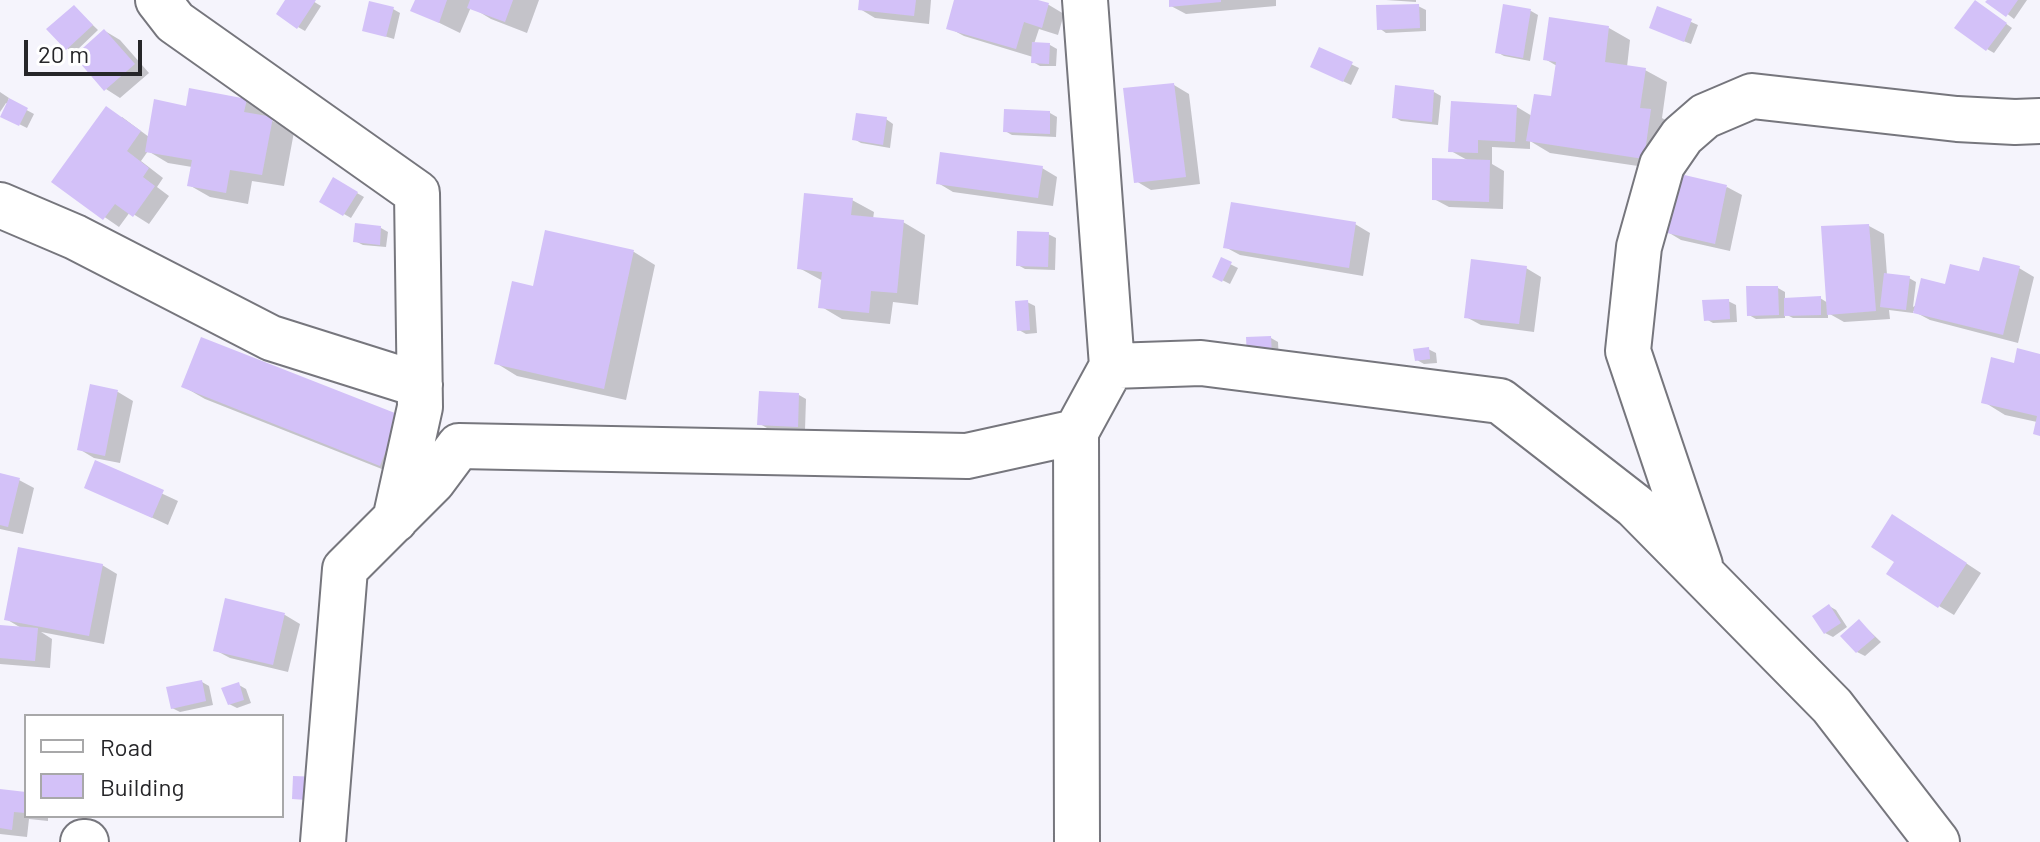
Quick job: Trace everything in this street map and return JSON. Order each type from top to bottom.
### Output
[{"type":"street","points":[[158,0],[175,22],[417,193],[420,407],[395,520]]},
{"type":"street","points":[[1077,842],[1076,432],[1112,366],[1085,0]]},
{"type":"street","points":[[1705,577],[1628,351],[1639,247],[1662,165],[1682,136],[1705,116],[1752,96],[1957,119],[2040,121]]},
{"type":"street","points":[[0,205],[75,237],[271,338],[420,385]]},
{"type":"street","points":[[1112,366],[1201,363],[1500,401],[1635,506],[1832,706],[1937,842]]},
{"type":"street","points":[[323,842],[345,569],[433,481],[459,446],[967,456],[1076,432]]},
{"type":"building","points":[[285,0],[316,0],[297,29],[276,14]]},
{"type":"building","points":[[415,0],[447,0],[439,23],[410,11]]},
{"type":"building","points":[[470,0],[513,0],[505,22],[467,8]]},
{"type":"building","points":[[859,0],[916,0],[914,16],[858,10]]},
{"type":"building","points":[[954,0],[1038,0],[1049,3],[1042,28],[1024,22],[1016,49],[946,29]]},
{"type":"building","points":[[1169,0],[1221,0],[1221,2],[1169,7]]},
{"type":"building","points":[[1975,0],[2007,23],[1986,51],[1954,28]]},
{"type":"building","points":[[2018,0],[2006,17],[1985,2]]},
{"type":"building","points":[[369,1],[394,7],[386,37],[362,31]]},
{"type":"building","points":[[1419,4],[1420,28],[1377,30],[1376,5]]},
{"type":"building","points":[[1503,4],[1531,9],[1523,58],[1495,53]]},
{"type":"building","points":[[74,5],[93,25],[66,50],[46,29]]},
{"type":"building","points":[[1657,6],[1692,19],[1684,42],[1649,28]]},
{"type":"building","points":[[1549,17],[1609,26],[1605,62],[1646,68],[1640,108],[1651,109],[1644,159],[1526,141],[1534,94],[1551,96],[1556,62],[1543,60]]},
{"type":"building","points":[[104,29],[135,64],[104,91],[74,56]]},
{"type":"building","points":[[1032,42],[1050,43],[1049,64],[1031,63]]},
{"type":"building","points":[[1319,47],[1353,62],[1343,82],[1310,67]]},
{"type":"building","points":[[1174,83],[1186,177],[1134,183],[1123,88]]},
{"type":"building","points":[[1395,85],[1434,90],[1432,122],[1392,118]]},
{"type":"building","points":[[189,88],[247,99],[244,112],[273,117],[262,175],[230,170],[226,193],[187,186],[192,160],[145,152],[154,99],[186,106]]},
{"type":"building","points":[[9,98],[28,108],[19,126],[0,117]]},
{"type":"building","points":[[1451,101],[1517,105],[1515,142],[1478,140],[1478,153],[1448,152]]},
{"type":"building","points":[[106,106],[141,131],[127,151],[149,168],[143,177],[155,186],[133,217],[115,204],[103,220],[51,182]]},
{"type":"building","points":[[1004,109],[1050,111],[1050,134],[1003,132]]},
{"type":"building","points":[[856,113],[887,117],[883,145],[852,140]]},
{"type":"building","points":[[940,152],[1043,166],[1038,198],[936,184]]},
{"type":"building","points":[[1432,158],[1490,160],[1489,202],[1432,200]]},
{"type":"building","points":[[1676,173],[1727,185],[1715,244],[1663,232]]},
{"type":"building","points":[[333,177],[358,192],[343,216],[319,202]]},
{"type":"building","points":[[804,193],[853,198],[851,215],[904,220],[897,293],[871,291],[869,313],[818,308],[822,272],[797,269]]},
{"type":"building","points":[[1231,202],[1356,222],[1349,268],[1223,248]]},
{"type":"building","points":[[355,223],[381,226],[380,245],[353,242]]},
{"type":"building","points":[[1869,224],[1876,311],[1827,315],[1821,226]]},
{"type":"building","points":[[545,230],[634,250],[604,389],[494,364],[512,281],[533,286]]},
{"type":"building","points":[[1017,231],[1049,232],[1048,267],[1016,266]]},
{"type":"building","points":[[1221,257],[1232,262],[1222,282],[1212,277]]},
{"type":"building","points":[[1983,257],[2020,266],[2003,335],[1913,313],[1921,278],[1945,284],[1950,264],[1979,271]]},
{"type":"building","points":[[1471,259],[1527,266],[1519,324],[1464,318]]},
{"type":"building","points":[[1884,273],[1910,276],[1906,310],[1880,307]]},
{"type":"building","points":[[1746,286],[1778,286],[1779,315],[1747,316]]},
{"type":"building","points":[[1821,296],[1821,315],[1784,316],[1784,298]]},
{"type":"building","points":[[1729,299],[1730,319],[1704,321],[1702,300]]},
{"type":"building","points":[[1028,300],[1030,330],[1017,331],[1015,301]]},
{"type":"building","points":[[1271,336],[1272,358],[1247,359],[1246,337]]},
{"type":"building","points":[[201,337],[400,415],[380,466],[181,387]]},
{"type":"building","points":[[1429,347],[1430,359],[1415,361],[1413,349]]},
{"type":"building","points":[[2017,348],[2040,354],[2040,436],[2033,434],[2037,416],[1981,403],[1991,357],[2014,363]]},
{"type":"building","points":[[90,384],[118,390],[105,456],[77,450]]},
{"type":"building","points":[[759,391],[799,393],[798,427],[757,425]]},
{"type":"building","points":[[95,460],[164,490],[152,518],[84,488]]},
{"type":"building","points":[[0,473],[20,478],[8,527],[0,525]]},
{"type":"building","points":[[1892,514],[1967,563],[1938,608],[1886,574],[1894,562],[1871,547]]},
{"type":"building","points":[[18,547],[103,564],[89,636],[4,620]]},
{"type":"building","points":[[225,598],[285,613],[273,665],[213,651]]},
{"type":"building","points":[[1829,604],[1841,623],[1824,634],[1812,616]]},
{"type":"building","points":[[1859,619],[1875,637],[1856,653],[1840,636]]},
{"type":"building","points":[[0,625],[38,628],[35,661],[0,658]]},
{"type":"building","points":[[202,680],[206,701],[171,709],[166,687]]},
{"type":"building","points":[[239,682],[244,700],[228,705],[221,688]]},
{"type":"building","points":[[293,776],[322,777],[321,801],[292,799]]},
{"type":"building","points":[[0,789],[24,792],[24,813],[14,812],[12,830],[0,828]]}]
